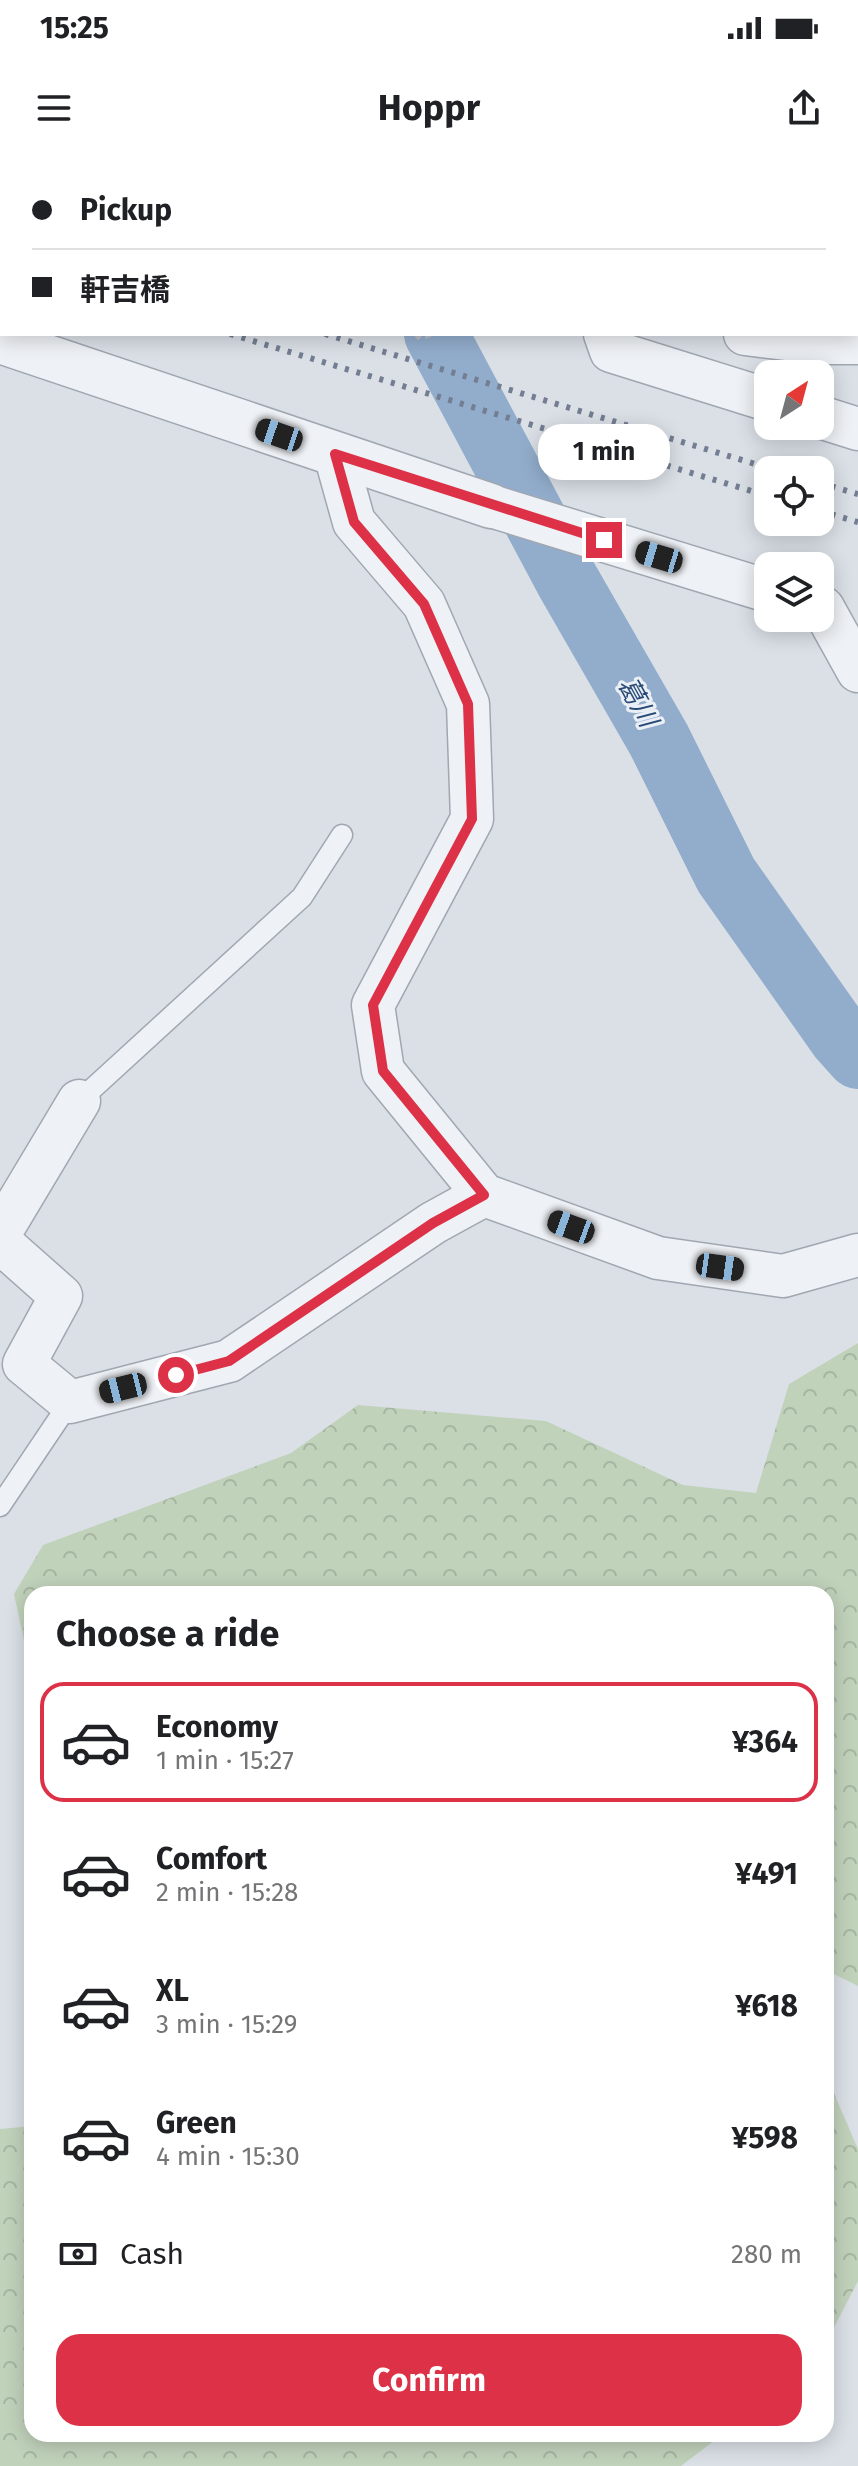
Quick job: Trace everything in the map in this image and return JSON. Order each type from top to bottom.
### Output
[{"type":"street","points":[[606,336],[611,351],[754,396]]},
{"type":"street","points":[[774,336],[832,340]]},
{"type":"street","points":[[0,341],[491,506],[754,587]]},
{"type":"street","points":[[834,421],[858,429]]},
{"type":"street","points":[[335,454],[354,522],[424,604],[468,704],[472,819],[373,1005],[383,1071],[484,1195],[658,1258],[783,1276],[858,1255]]},
{"type":"street","points":[[834,610],[858,671]]},
{"type":"street","points":[[0,1233],[79,1101]]},
{"type":"street","points":[[0,1242],[61,1296],[24,1364],[70,1402],[229,1361],[433,1223],[484,1195]]},
{"type":"lane","points":[[79,1101],[302,897],[342,835]]},
{"type":"lane","points":[[0,1506],[70,1402]]},
{"type":"green space","points":[[858,1343],[858,1986],[834,1974],[834,1586],[24,1586],[24,1641],[14,1594],[43,1545],[291,1453],[358,1405],[546,1421],[683,1485],[756,1493],[789,1384]]},
{"type":"green space","points":[[834,2094],[858,2149],[858,2281],[834,2328]]},
{"type":"green space","points":[[24,2127],[24,2442],[712,2442],[681,2466],[0,2466],[0,2129]]},
{"type":"waterway","name":"葛川","points":[[437,336],[567,580],[659,740],[726,875],[841,1038],[858,1057]]},
{"type":"railway","points":[[237,336],[754,492]]},
{"type":"railway","points":[[332,336],[754,464]]},
{"type":"railway","points":[[834,487],[858,494]]},
{"type":"railway","points":[[834,515],[858,522]]},
{"type":"route","points":[[176,1375],[229,1361],[433,1223],[484,1195],[383,1071],[373,1005],[472,819],[468,704],[424,604],[354,522],[335,454],[604,540]]}]
